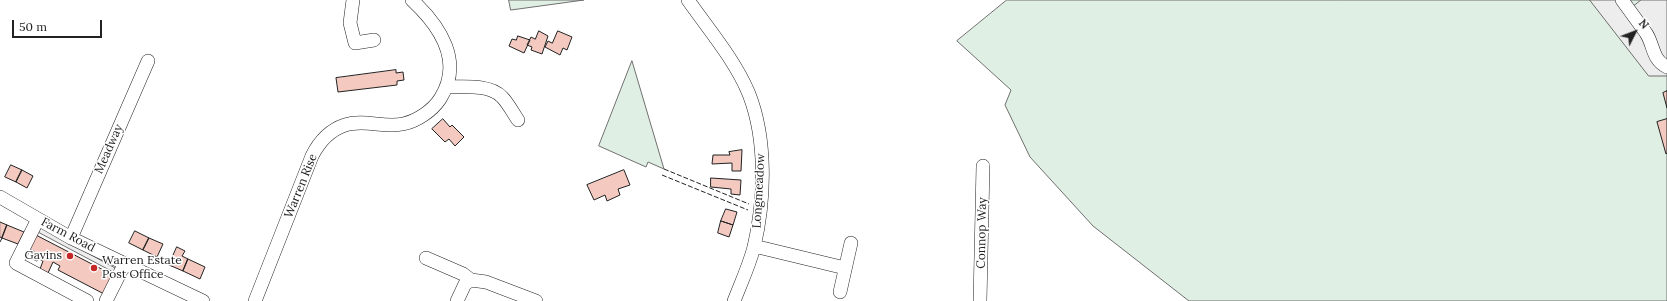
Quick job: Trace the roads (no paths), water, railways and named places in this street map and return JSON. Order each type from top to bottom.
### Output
[{"type":"street","points":[[353,0],[350,23],[355,43],[374,40]]},
{"type":"street","name":"Warren Rise","points":[[258,300],[312,156],[326,137],[333,131],[347,124],[369,122],[394,125],[409,122],[430,110],[438,102],[447,87],[451,68],[445,43],[431,20],[412,0]]},
{"type":"street","name":"Longmeadow","points":[[688,0],[741,78],[756,116],[762,165],[758,222],[754,246],[734,301]]},
{"type":"street","points":[[1622,0],[1647,35],[1656,58],[1662,64],[1667,66]]},
{"type":"street","name":"Meadway","points":[[71,238],[148,61]]},
{"type":"street","points":[[447,87],[472,87],[490,90],[501,95],[518,120]]},
{"type":"street","name":"Connop Way","points":[[980,301],[984,166]]},
{"type":"street","name":"Farm Road","points":[[0,197],[71,238],[124,265],[203,301]]},
{"type":"street","points":[[38,219],[16,264],[87,301]]},
{"type":"street","points":[[840,292],[851,243]]},
{"type":"street","points":[[754,246],[845,268]]},
{"type":"street","points":[[426,258],[463,274],[471,280],[486,282],[536,301]]},
{"type":"street","points":[[106,301],[124,265]]},
{"type":"street","points":[[457,301],[465,284],[471,280]]},
{"type":"place","name":"Gavins","points":[[70,256]]},
{"type":"place","name":"Warren Estate Post Office","points":[[94,268]]}]
